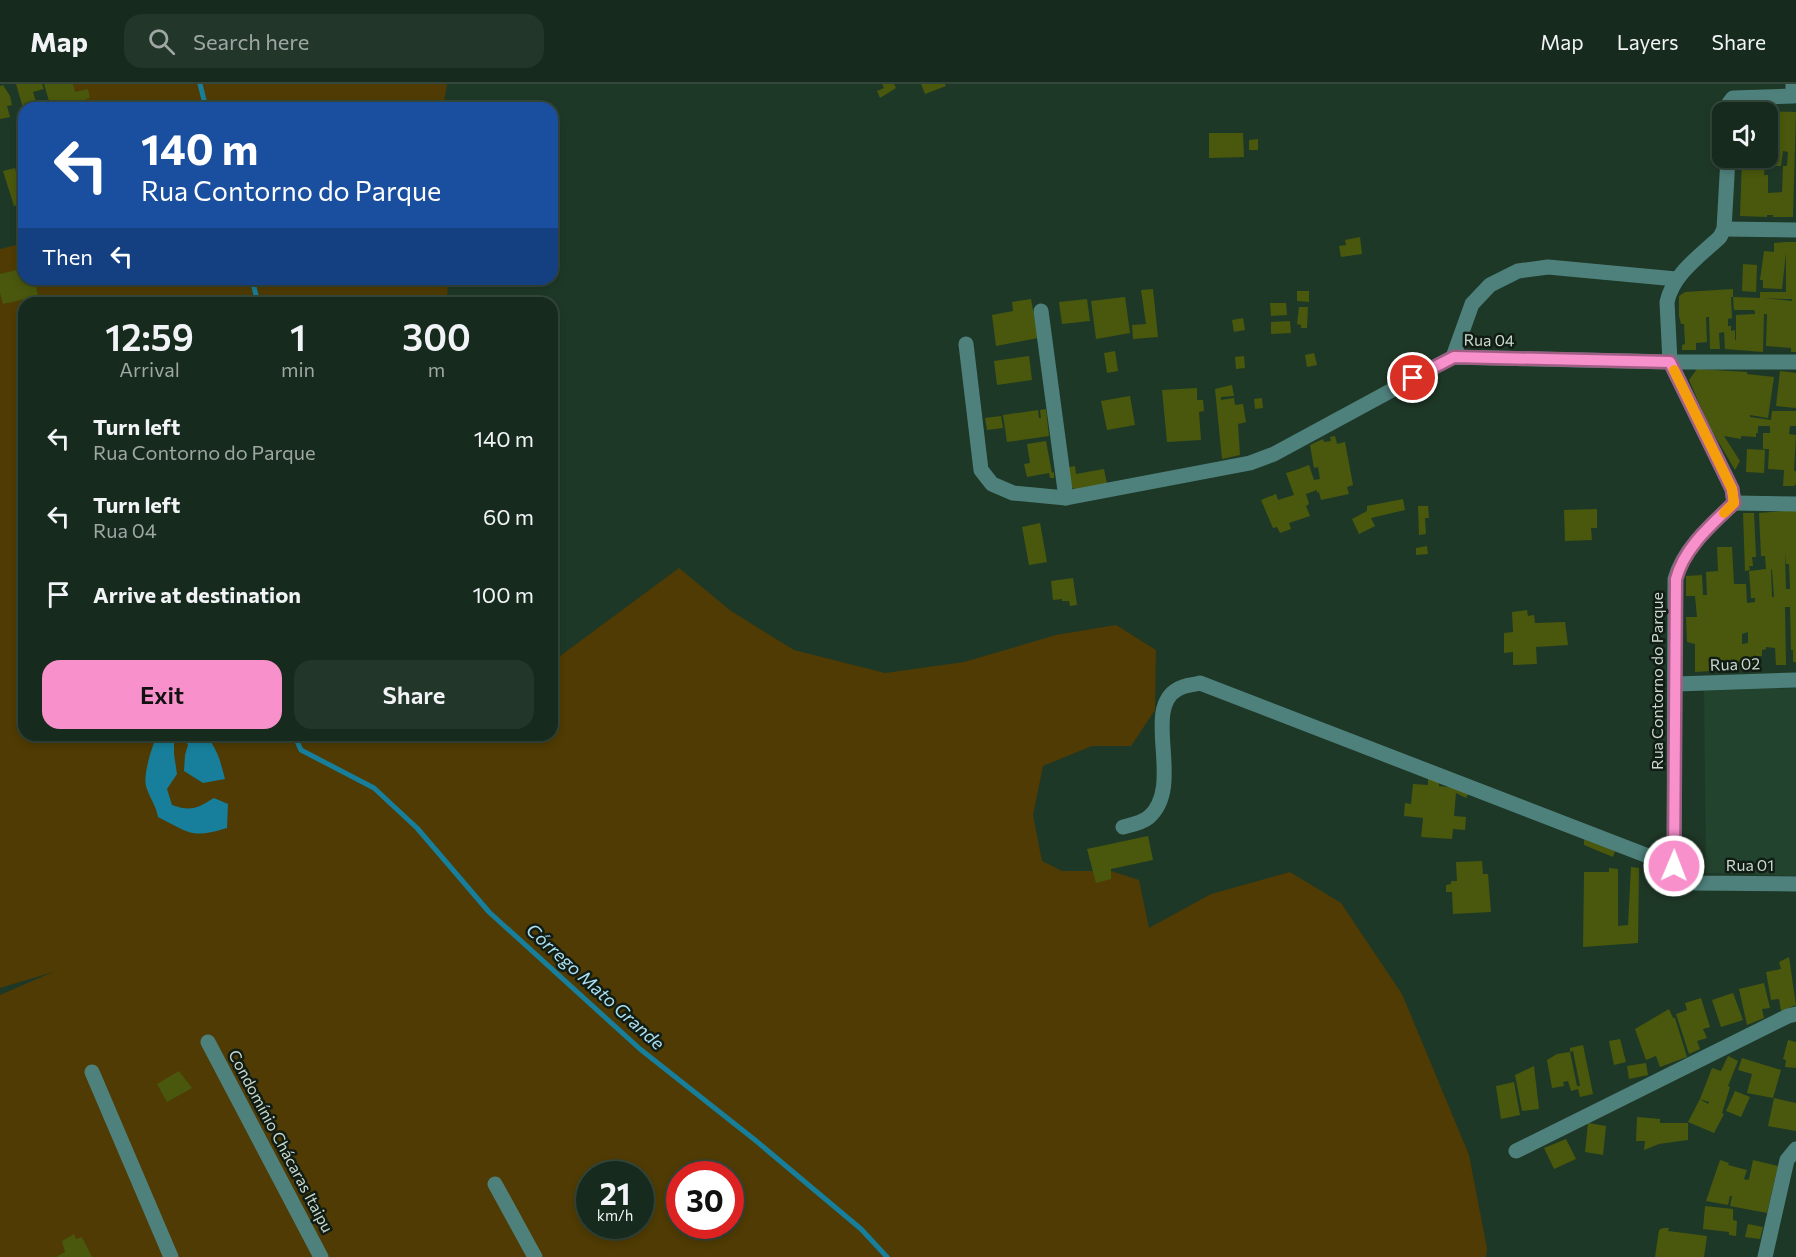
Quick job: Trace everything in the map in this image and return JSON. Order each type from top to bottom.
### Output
[{"type":"street","points":[[1731,102],[1733,98],[1794,92]]},
{"type":"street","points":[[1727,168],[1724,229],[1720,237],[1676,279],[1669,293],[1667,302],[1670,362],[1732,489],[1734,503],[1796,504]]},
{"type":"street","points":[[1724,229],[1796,230]]},
{"type":"street","points":[[1454,357],[1472,304],[1490,285],[1518,270],[1548,267],[1676,279]]},
{"type":"street","points":[[1041,311],[1066,498]]},
{"type":"street","name":"Rua 04","points":[[966,344],[981,470],[992,484],[1013,493],[1066,498],[1251,463],[1274,454],[1454,357],[1670,362],[1796,362]]},
{"type":"street","name":"Rua Contorno do Parque","points":[[1674,866],[1676,579],[1680,563],[1703,534],[1734,503]]},
{"type":"street","name":"Rua 02","points":[[1676,684],[1796,680]]},
{"type":"street","name":"Rua 01","points":[[1123,827],[1147,819],[1159,806],[1165,782],[1162,713],[1169,696],[1178,688],[1200,683],[1674,866],[1681,875],[1695,883],[1796,884]]},
{"type":"street","points":[[1516,1151],[1796,1014]]},
{"type":"street","name":"Condomínio Chácaras Itaipu","points":[[208,1042],[321,1257]]},
{"type":"street","points":[[92,1072],[171,1257]]},
{"type":"street","points":[[1765,1257],[1787,1160],[1796,1149]]},
{"type":"street","points":[[495,1185],[535,1257]]},
{"type":"shaded area","points":[[57,84],[447,84],[444,102],[59,102]]},
{"type":"shaded area","points":[[18,244],[18,285],[448,285],[447,297],[18,297],[18,741],[558,741],[558,658],[679,568],[731,611],[794,650],[885,673],[964,662],[1056,635],[1116,625],[1156,650],[1155,710],[1131,746],[1092,746],[1043,766],[1033,815],[1042,861],[1062,871],[1111,871],[1139,880],[1149,928],[1211,894],[1290,872],[1341,903],[1402,994],[1469,1155],[1487,1248],[1486,1257],[0,1257],[0,995],[53,972],[0,988],[0,249]]},
{"type":"shaded area","points":[[1796,688],[1796,876],[1706,873],[1704,690]]},
{"type":"water","points":[[155,741],[174,741],[177,774],[167,789],[172,805],[194,808],[214,798],[228,804],[227,828],[206,833],[191,833],[158,817],[145,781],[148,760]]},
{"type":"water","points":[[186,741],[210,741],[216,750],[225,779],[203,783],[184,771],[188,745]]},
{"type":"building","points":[[16,84],[42,84],[44,89],[33,92],[36,102],[21,102]]},
{"type":"building","points":[[44,84],[73,84],[75,92],[88,89],[90,98],[86,99],[87,102],[49,102]]},
{"type":"building","points":[[882,84],[894,84],[896,88],[880,98],[877,91],[884,88]]},
{"type":"building","points":[[921,84],[945,84],[946,86],[925,94]]},
{"type":"building","points":[[3,85],[10,96],[12,105],[7,106],[10,117],[0,119],[0,86]]},
{"type":"building","points":[[1778,111],[1796,112],[1793,217],[1740,216],[1742,168],[1765,168],[1764,175],[1768,175],[1768,193],[1782,192],[1783,166],[1787,166],[1788,152],[1783,151],[1781,166],[1778,166]]},
{"type":"building","points":[[1209,133],[1243,133],[1244,157],[1209,158]]},
{"type":"building","points":[[1258,139],[1258,150],[1249,150],[1249,140]]},
{"type":"building","points":[[15,168],[18,180],[18,205],[14,206],[3,171]]},
{"type":"building","points":[[1360,237],[1362,254],[1341,257],[1339,246],[1346,245],[1345,240]]},
{"type":"building","points":[[1796,242],[1796,352],[1791,352],[1791,348],[1766,346],[1767,314],[1764,314],[1763,352],[1725,349],[1724,332],[1719,333],[1720,349],[1710,349],[1709,317],[1706,317],[1707,342],[1696,343],[1696,350],[1682,350],[1682,345],[1685,344],[1684,324],[1681,324],[1679,316],[1679,296],[1685,292],[1733,289],[1733,297],[1760,298],[1760,292],[1786,292],[1786,253],[1782,289],[1763,288],[1763,280],[1760,280],[1764,251],[1774,252],[1774,243]],"holes":[[[1731,297],[1733,297],[1734,310],[1754,310],[1755,312],[1755,314],[1736,315],[1736,340],[1735,330],[1731,331],[1731,326],[1728,326],[1728,319],[1732,318]],[[1764,298],[1792,299],[1792,301]]]},
{"type":"building","points":[[1743,264],[1757,265],[1756,292],[1742,291]]},
{"type":"building","points":[[18,270],[18,285],[36,285],[38,296],[18,297],[18,301],[3,304],[0,293],[0,274]]},
{"type":"building","points":[[1153,289],[1158,337],[1133,339],[1132,325],[1146,324],[1141,290]]},
{"type":"building","points":[[1297,291],[1309,291],[1309,302],[1297,301]]},
{"type":"building","points":[[1125,297],[1130,333],[1096,339],[1091,301]]},
{"type":"building","points":[[1031,299],[1038,338],[996,346],[992,315],[1013,311],[1012,302]]},
{"type":"building","points":[[1087,299],[1090,321],[1062,324],[1059,302]]},
{"type":"building","points":[[1270,303],[1286,303],[1287,315],[1271,316]]},
{"type":"building","points":[[1299,307],[1308,307],[1307,328],[1301,328],[1301,325],[1297,324]]},
{"type":"building","points":[[1243,318],[1245,330],[1234,332],[1232,320]]},
{"type":"building","points":[[1290,321],[1291,333],[1271,334],[1271,322]]},
{"type":"building","points":[[1115,351],[1118,371],[1107,373],[1104,353]]},
{"type":"building","points":[[1314,353],[1317,365],[1307,367],[1305,355]]},
{"type":"building","points":[[1029,356],[1032,380],[997,385],[994,361]]},
{"type":"building","points":[[1244,356],[1245,368],[1236,369],[1235,357]]},
{"type":"building","points":[[1697,369],[1747,372],[1747,374],[1774,377],[1768,418],[1750,415],[1750,417],[1771,420],[1772,411],[1796,411],[1796,426],[1790,426],[1789,434],[1796,435],[1794,470],[1796,484],[1794,486],[1783,486],[1784,470],[1768,469],[1769,449],[1763,449],[1763,433],[1770,433],[1770,426],[1758,426],[1756,437],[1741,436],[1741,439],[1724,436],[1740,461],[1735,470],[1709,426],[1689,380]]},
{"type":"building","points":[[1780,371],[1796,373],[1796,408],[1776,406]]},
{"type":"building","points":[[1232,385],[1234,396],[1221,397],[1221,400],[1234,398],[1235,405],[1243,404],[1246,422],[1238,424],[1240,455],[1222,459],[1215,389]]},
{"type":"building","points":[[1197,388],[1197,400],[1203,400],[1204,411],[1199,412],[1201,440],[1167,442],[1162,390]]},
{"type":"building","points":[[1130,396],[1135,425],[1107,430],[1101,401]]},
{"type":"building","points":[[1262,398],[1263,408],[1255,409],[1254,399]]},
{"type":"building","points":[[1046,409],[1049,436],[1007,442],[1003,415],[1038,410],[1039,418],[1041,418],[1040,410]]},
{"type":"building","points":[[1001,416],[1003,428],[987,430],[985,418]]},
{"type":"building","points":[[1335,436],[1337,444],[1345,442],[1353,485],[1347,487],[1349,494],[1321,500],[1317,490],[1306,494],[1309,504],[1306,506],[1310,516],[1289,523],[1291,529],[1280,533],[1277,527],[1273,528],[1261,500],[1276,494],[1278,500],[1294,495],[1286,473],[1309,465],[1314,480],[1320,479],[1318,467],[1314,468],[1310,445],[1323,439],[1324,442],[1331,441],[1330,437]]},
{"type":"building","points":[[1046,441],[1054,478],[1050,478],[1049,473],[1027,477],[1024,464],[1030,463],[1027,444]]},
{"type":"building","points":[[1747,449],[1765,450],[1764,473],[1746,472]]},
{"type":"building","points":[[1075,466],[1076,474],[1104,469],[1107,484],[1076,490],[1068,485],[1066,468]]},
{"type":"building","points":[[1403,499],[1405,510],[1371,518],[1375,526],[1359,534],[1352,519],[1367,511],[1367,506]]},
{"type":"building","points":[[1418,506],[1428,506],[1429,518],[1425,518],[1426,534],[1419,535]]},
{"type":"building","points":[[1597,509],[1597,528],[1591,528],[1592,540],[1565,541],[1564,510]]},
{"type":"building","points":[[1796,510],[1796,662],[1793,662],[1793,650],[1791,650],[1790,607],[1785,607],[1786,665],[1776,665],[1775,648],[1766,647],[1762,650],[1762,656],[1758,656],[1756,668],[1695,672],[1695,644],[1687,642],[1686,617],[1697,617],[1695,596],[1686,596],[1686,576],[1702,575],[1703,595],[1707,595],[1706,572],[1718,571],[1717,547],[1732,547],[1734,584],[1746,584],[1747,603],[1755,602],[1755,598],[1751,598],[1749,571],[1766,569],[1765,556],[1761,556],[1759,513]],"holes":[[[1785,554],[1786,564],[1789,564],[1790,589],[1786,589]],[[1772,569],[1774,597],[1772,597]],[[1748,632],[1748,643],[1742,644],[1742,634]]]},
{"type":"building","points":[[1743,513],[1754,513],[1756,557],[1752,557],[1753,566],[1749,566],[1750,570],[1745,571]]},
{"type":"building","points":[[1040,523],[1047,562],[1029,565],[1022,527]]},
{"type":"building","points":[[1427,546],[1428,554],[1416,555],[1416,548]]},
{"type":"building","points":[[1073,578],[1077,605],[1070,606],[1069,601],[1062,601],[1062,599],[1053,600],[1051,581]]},
{"type":"building","points":[[1527,610],[1528,616],[1534,615],[1535,623],[1565,622],[1568,645],[1536,647],[1537,664],[1513,665],[1513,652],[1504,653],[1504,633],[1513,632],[1512,612]]},
{"type":"building","points":[[1428,777],[1439,781],[1439,786],[1469,792],[1466,798],[1456,793],[1454,816],[1466,817],[1465,830],[1453,829],[1452,839],[1421,837],[1423,818],[1404,816],[1405,803],[1411,804],[1413,784],[1428,785]]},
{"type":"building","points":[[1148,836],[1153,860],[1111,869],[1111,879],[1096,883],[1087,849]]},
{"type":"building","points":[[1584,839],[1615,851],[1613,857],[1584,845]]},
{"type":"building","points":[[1482,861],[1483,874],[1488,874],[1491,912],[1453,914],[1452,892],[1446,892],[1446,885],[1451,884],[1451,881],[1457,881],[1456,862]]},
{"type":"building","points":[[1631,867],[1639,868],[1638,943],[1583,947],[1584,872],[1609,872],[1609,868],[1618,869],[1618,926],[1628,925]]},
{"type":"building","points":[[1789,957],[1796,1005],[1781,1011],[1779,999],[1771,1000],[1766,972],[1781,969],[1779,962]]},
{"type":"building","points":[[1764,983],[1770,1008],[1762,1009],[1764,1018],[1747,1025],[1739,989]]},
{"type":"building","points":[[1733,993],[1743,1020],[1721,1027],[1712,1000]]},
{"type":"building","points":[[1701,998],[1710,1027],[1703,1029],[1707,1038],[1697,1041],[1700,1049],[1689,1054],[1676,1014],[1687,1010],[1685,1003]]},
{"type":"building","points":[[1669,1009],[1675,1018],[1687,1057],[1660,1067],[1656,1056],[1646,1060],[1635,1029]]},
{"type":"building","points":[[1620,1039],[1626,1062],[1614,1065],[1609,1041]]},
{"type":"building","points":[[1788,1040],[1796,1042],[1796,1068],[1785,1067],[1786,1060],[1783,1059]]},
{"type":"building","points":[[1583,1045],[1593,1094],[1580,1097],[1578,1089],[1571,1091],[1568,1081],[1563,1082],[1564,1086],[1552,1088],[1547,1060],[1557,1054],[1570,1052],[1570,1048]],"holes":[[[1573,1051],[1580,1086],[1577,1086],[1570,1052]]]},
{"type":"building","points":[[1728,1056],[1738,1061],[1728,1086],[1730,1087],[1722,1113],[1724,1114],[1714,1133],[1688,1122],[1712,1068],[1721,1071]]},
{"type":"building","points":[[1742,1058],[1781,1070],[1773,1098],[1747,1093],[1752,1074],[1738,1070]]},
{"type":"building","points":[[1646,1063],[1648,1075],[1629,1079],[1627,1066]]},
{"type":"building","points":[[1534,1066],[1539,1109],[1522,1111],[1515,1075]]},
{"type":"building","points":[[179,1071],[192,1088],[167,1102],[157,1084]]},
{"type":"building","points":[[1514,1082],[1520,1115],[1501,1119],[1496,1086]]},
{"type":"building","points":[[1735,1091],[1750,1097],[1741,1117],[1726,1111]]},
{"type":"building","points":[[1774,1098],[1796,1103],[1796,1131],[1768,1126]]},
{"type":"building","points":[[1637,1117],[1660,1119],[1660,1123],[1688,1123],[1688,1140],[1659,1144],[1644,1150],[1645,1141],[1636,1141]]},
{"type":"building","points":[[1588,1123],[1606,1126],[1603,1155],[1585,1152]]},
{"type":"building","points":[[1566,1139],[1576,1159],[1554,1169],[1544,1148]]},
{"type":"building","points":[[1720,1160],[1729,1163],[1728,1165],[1747,1170],[1744,1179],[1747,1180],[1753,1160],[1778,1166],[1767,1213],[1730,1206],[1732,1196],[1730,1196],[1728,1205],[1706,1201]]},
{"type":"building","points":[[1705,1206],[1733,1209],[1733,1220],[1737,1221],[1736,1236],[1729,1235],[1729,1232],[1703,1229]]},
{"type":"building","points":[[1748,1224],[1763,1227],[1760,1239],[1745,1237]]},
{"type":"building","points":[[1669,1228],[1668,1231],[1707,1236],[1704,1257],[1655,1257],[1659,1230]]},
{"type":"building","points":[[74,1234],[76,1239],[82,1237],[92,1257],[56,1257],[65,1252],[62,1241]]},
{"type":"waterway","name":"Córrego Mato Grande","points":[[200,84],[204,102]]},
{"type":"waterway","name":"Córrego Mato Grande","points":[[254,285],[256,297]]},
{"type":"waterway","name":"Córrego Mato Grande","points":[[297,741],[301,750],[374,788],[417,828],[489,912],[640,1049],[755,1140],[861,1229],[887,1257]]},
{"type":"slow traffic","points":[[1674,370],[1732,489],[1734,503],[1724,513]]},
{"type":"route","points":[[1413,378],[1454,357],[1670,362],[1732,489],[1734,503],[1703,534],[1680,563],[1676,579],[1674,866]]}]
